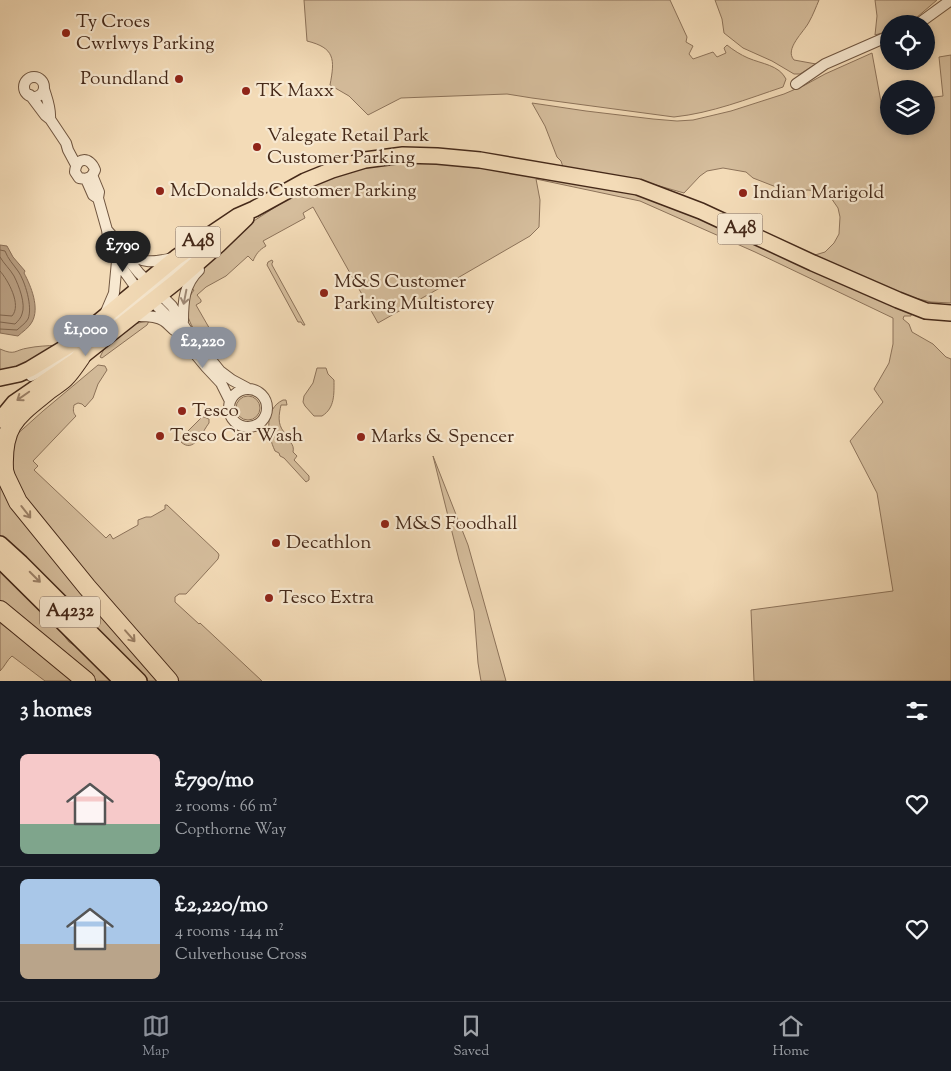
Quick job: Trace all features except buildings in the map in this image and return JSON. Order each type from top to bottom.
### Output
[{"type":"highway","points":[[81,357],[65,378],[21,414],[13,423],[7,433],[2,463],[18,502],[87,588],[169,681]]},
{"type":"highway","points":[[0,610],[86,681]]},
{"type":"main road","name":"A48","points":[[0,420],[14,403],[81,357],[134,316],[149,291],[177,257],[238,216],[317,176],[346,165],[365,160],[403,155],[480,160],[638,187],[701,211],[898,300],[926,311],[951,313]]},
{"type":"main road","name":"A48","points":[[3,378],[19,374],[52,357],[73,343],[102,319],[149,291],[218,245],[254,209]]},
{"type":"main road","name":"A4232","points":[[0,544],[139,681]]},
{"type":"main road","name":"A4232","points":[[0,560],[122,681]]},
{"type":"street","points":[[930,15],[951,0]]},
{"type":"street","points":[[796,84],[825,64],[880,40]]},
{"type":"street","points":[[50,118],[44,86],[37,77],[30,78],[26,82],[26,91],[45,115],[50,118],[66,143],[68,150],[80,162]]},
{"type":"street","points":[[30,95],[36,96],[42,93],[44,89]]},
{"type":"street","points":[[89,161],[92,164],[95,170],[89,177],[82,179],[77,176],[75,169],[80,162],[89,161]]},
{"type":"street","points":[[89,177],[93,194],[98,198],[109,244],[116,261],[149,291],[176,311],[180,328],[224,387],[230,400]]},
{"type":"street","points":[[3,378],[30,377],[57,362],[222,234],[242,223]]},
{"type":"street","points":[[107,230],[149,291]]},
{"type":"street","points":[[180,328],[184,295],[188,284],[196,272],[208,262],[218,245]]},
{"type":"street","points":[[119,247],[131,255],[148,262],[158,262],[177,257]]},
{"type":"street","points":[[102,319],[114,292],[116,261]]},
{"type":"street","points":[[134,316],[156,318],[164,321],[172,330],[186,329],[223,374],[247,388],[260,392],[265,397],[267,403],[267,415],[259,424],[252,427],[239,425],[230,416],[229,409],[232,396],[247,388]]},
{"type":"shaded area","points":[[304,0],[670,0],[687,37],[686,42],[693,46],[689,54],[693,59],[713,52],[717,57],[726,53],[724,48],[727,45],[745,57],[775,68],[786,79],[783,87],[716,109],[674,117],[507,94],[401,98],[368,115],[349,96],[330,85],[331,56],[323,47],[307,41]]},
{"type":"shaded area","points":[[715,0],[819,0],[807,26],[791,51],[794,60],[816,64],[800,74],[794,74],[772,61],[743,48],[724,33],[722,19]]},
{"type":"shaded area","points":[[875,0],[937,0],[920,15],[880,15],[880,34],[875,35],[877,16]]},
{"type":"shaded area","points":[[872,53],[880,97],[880,135],[935,135],[935,97],[943,96],[939,57],[951,55],[951,303],[931,302],[907,296],[815,255],[825,252],[834,243],[839,234],[840,217],[838,208],[829,195],[808,190],[789,192],[753,178],[746,172],[723,168],[707,171],[684,193],[642,181],[563,167],[545,126],[532,103],[653,119],[693,120],[731,111],[784,94]]},
{"type":"shaded area","points":[[395,162],[452,163],[604,185],[661,201],[912,312],[911,316],[904,316],[903,319],[909,324],[912,332],[933,344],[946,357],[951,359],[951,681],[754,681],[751,610],[893,591],[877,493],[850,441],[883,402],[874,389],[889,363],[893,344],[893,318],[755,252],[640,201],[536,179],[540,200],[539,227],[530,236],[378,323],[313,207],[303,213],[305,218],[263,241],[266,246],[258,252],[253,261],[248,256],[226,276],[206,287],[197,295],[201,302],[196,305],[219,345],[210,349],[196,333],[190,321],[187,308],[188,300],[194,290],[188,288],[196,275],[210,263],[223,246],[249,224],[291,197],[328,178],[359,168]]},
{"type":"shaded area","points":[[272,260],[272,265],[305,325],[298,322],[267,265]]},
{"type":"shaded area","points":[[149,321],[147,325],[102,358],[100,357],[119,333],[134,324]]},
{"type":"shaded area","points":[[57,345],[38,361],[0,372],[0,349],[12,352],[31,347]]},
{"type":"shaded area","points":[[98,365],[105,366],[107,370],[98,384],[93,398],[85,407],[78,403],[74,405],[74,414],[76,416],[33,461],[38,466],[34,470],[106,538],[110,534],[113,539],[138,525],[138,520],[151,517],[165,509],[165,505],[167,505],[219,555],[218,559],[186,594],[179,594],[175,597],[175,602],[262,681],[176,681],[33,512],[15,480],[10,462],[14,437]]},
{"type":"shaded area","points":[[317,368],[326,368],[328,374],[334,380],[332,405],[322,416],[314,416],[303,402],[304,396],[313,383]]},
{"type":"shaded area","points":[[248,396],[253,397],[259,403],[259,413],[253,419],[248,420],[243,419],[237,413],[236,408],[237,403],[243,397]]},
{"type":"shaded area","points":[[286,400],[287,405],[281,405],[279,415],[280,426],[284,432],[283,435],[292,444],[293,452],[297,456],[294,460],[309,476],[309,480],[306,482],[275,451],[270,437],[270,416],[277,404]]},
{"type":"shaded area","points":[[202,417],[209,419],[209,423],[194,444],[186,445],[181,442],[181,438]]},
{"type":"shaded area","points":[[433,456],[468,545],[506,681],[481,681],[474,611]]},
{"type":"shaded area","points":[[0,486],[162,681],[148,681],[48,580],[0,535]]},
{"type":"shaded area","points":[[0,571],[59,629],[69,642],[77,647],[112,681],[92,681],[0,602]]},
{"type":"shaded area","points":[[0,623],[33,650],[47,656],[78,681],[45,681],[12,656],[0,671]]},
{"type":"water","points":[[0,245],[7,246],[13,257],[25,271],[24,273],[34,297],[35,310],[32,322],[18,336],[0,333]]},
{"type":"place","name":"Ty Croes Cwrlwys Parking","points":[[66,33]]},
{"type":"place","name":"Poundland","points":[[179,79]]},
{"type":"place","name":"TK Maxx","points":[[246,91]]},
{"type":"place","name":"Valegate Retail Park Customer Parking","points":[[257,147]]},
{"type":"place","name":"McDonalds Customer Parking","points":[[160,191]]},
{"type":"place","name":"Indian Marigold","points":[[743,193]]},
{"type":"place","name":"M&S Customer Parking Multistorey","points":[[324,293]]},
{"type":"place","name":"Tesco","points":[[182,411]]},
{"type":"place","name":"Tesco Car Wash","points":[[160,436]]},
{"type":"place","name":"Marks & Spencer","points":[[361,437]]},
{"type":"place","name":"M&S Foodhall","points":[[385,524]]},
{"type":"place","name":"Decathlon","points":[[276,543]]},
{"type":"place","name":"Tesco Extra","points":[[269,598]]}]
